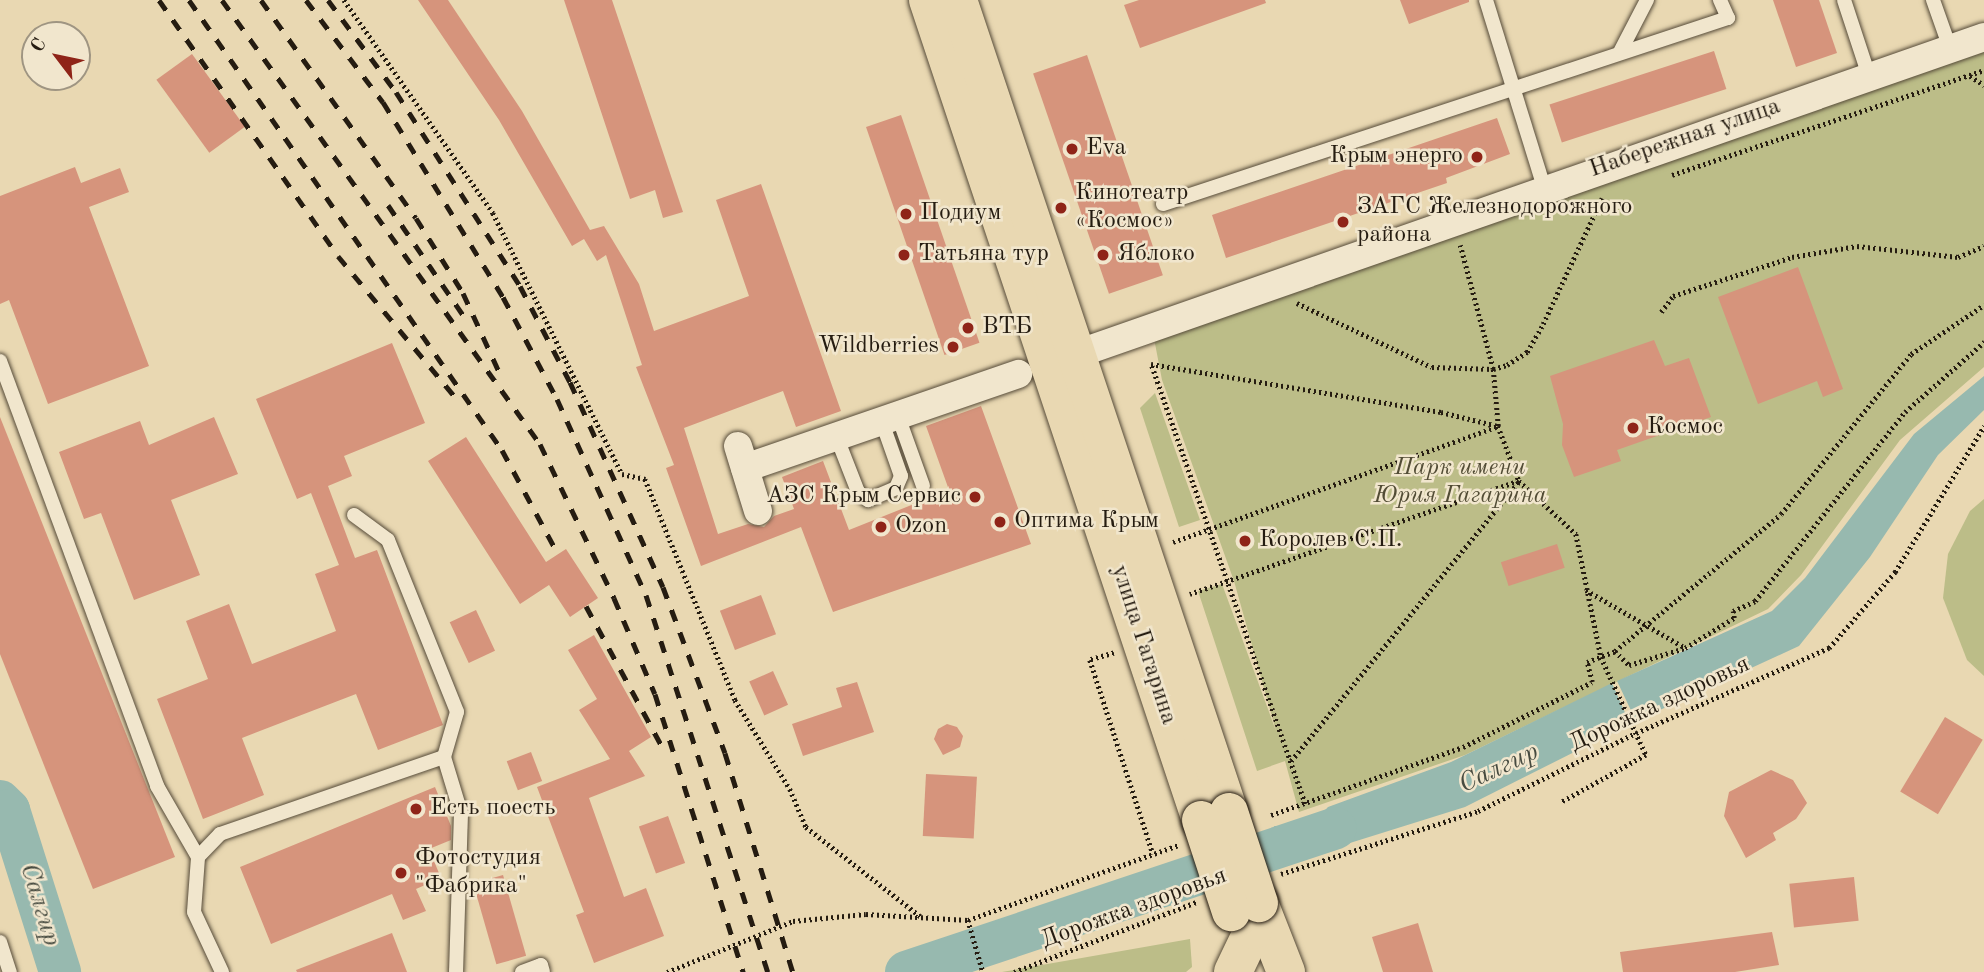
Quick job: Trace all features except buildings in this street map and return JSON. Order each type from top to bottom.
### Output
[{"type":"main road","name":"улица Гагарина","points":[[928,0],[1064,358]]},
{"type":"main road","name":"улица Гагарина","points":[[958,0],[1204,825],[1242,898],[1286,972]]},
{"type":"main road","name":"улица Гагарина","points":[[1241,967],[1242,898]]},
{"type":"street","name":"Набережная улица","points":[[758,511],[741,457],[837,438],[1544,187],[1984,37]]},
{"type":"lane","points":[[1486,0],[1544,187]]},
{"type":"lane","points":[[1620,52],[1647,0]]},
{"type":"lane","points":[[1163,204],[1728,18],[1720,0]]},
{"type":"lane","points":[[1844,0],[1869,76]]},
{"type":"lane","points":[[1933,0],[1950,48]]},
{"type":"lane","points":[[0,361],[157,786],[198,857],[194,912],[222,972]]},
{"type":"lane","points":[[837,438],[858,492],[869,500],[896,488],[901,476],[890,419]]},
{"type":"lane","points":[[890,419],[923,486]]},
{"type":"lane","points":[[354,515],[388,540],[457,712],[444,757],[461,813],[456,972]]},
{"type":"lane","points":[[198,857],[220,834],[444,757]]},
{"type":"lane","points":[[0,942],[10,972]]},
{"type":"lane","points":[[522,972],[541,965],[543,972]]},
{"type":"path","points":[[344,0],[493,213],[622,474],[645,479],[735,700],[790,789],[806,827],[921,917]]},
{"type":"path","points":[[1751,150],[1984,70]]},
{"type":"path","points":[[1969,75],[1984,85]]},
{"type":"path","points":[[1293,301],[1432,367],[1493,369],[1527,352],[1602,198]]},
{"type":"path","points":[[1460,245],[1493,369],[1498,426],[1519,481],[1576,534],[1585,589],[1601,657],[1646,755],[1560,803]]},
{"type":"path","points":[[1661,312],[1673,296],[1792,257],[1857,246],[1958,257],[1984,246]]},
{"type":"path","points":[[1601,657],[1615,651],[1649,626],[1781,514],[1911,354],[1984,304]]},
{"type":"path","name":"Дорожка здоровья","points":[[1615,651],[1629,664],[1685,648],[1734,618],[1733,611],[1755,601],[1905,412],[1984,342]]},
{"type":"path","points":[[1271,815],[1305,804],[1152,364],[1441,412],[1498,426]]},
{"type":"path","points":[[1173,542],[1498,426]]},
{"type":"path","name":"Дорожка здоровья","points":[[1014,972],[1242,898],[1478,811],[1636,733],[1829,648],[1895,572],[1984,426]]},
{"type":"path","points":[[1190,594],[1519,481]]},
{"type":"path","points":[[1290,762],[1519,481]]},
{"type":"path","points":[[1585,589],[1685,648]]},
{"type":"path","points":[[1118,652],[1090,660],[1153,854]]},
{"type":"path","name":"Дорожка здоровья","points":[[1305,804],[1475,741],[1592,682],[1587,662],[1601,657]]},
{"type":"path","points":[[667,972],[793,921],[866,914],[968,920],[1153,854],[1204,825]]},
{"type":"path","points":[[968,920],[983,972]]},
{"type":"green space","name":"Парк имени Юрия Гагарина","points":[[1984,49],[1984,367],[1900,440],[1801,575],[1768,609],[1465,755],[1299,812],[1285,761],[1257,771],[1198,591],[1222,584],[1276,731],[1234,581],[1162,380],[1152,328]]},
{"type":"green space","points":[[1155,393],[1200,520],[1179,527],[1140,408]]},
{"type":"green space","points":[[1984,499],[1984,676],[1967,660],[1943,598],[1948,554],[1970,511]]},
{"type":"green space","points":[[1190,939],[1192,967],[1186,972],[1002,972]]},
{"type":"water","points":[[1984,376],[1984,410],[1938,455],[1870,557],[1799,646],[1636,721],[1617,681],[1772,611],[1805,578],[1914,434]]},
{"type":"water","points":[[1612,683],[1630,724],[1465,807],[1286,863],[1274,826],[1310,826],[1328,807],[1451,762]]},
{"type":"waterway","name":"Салгир","points":[[0,801],[9,810],[60,972]]},
{"type":"waterway","name":"Салгир","points":[[906,972],[1336,828]]},
{"type":"railway","points":[[159,0],[338,256],[460,403]]},
{"type":"railway","points":[[189,0],[502,450],[558,554]]},
{"type":"railway","points":[[222,0],[540,444],[614,598],[655,694],[743,972]]},
{"type":"railway","points":[[261,0],[416,218],[463,293],[500,374]]},
{"type":"railway","points":[[306,0],[383,102],[503,297],[557,399],[646,595],[768,972]]},
{"type":"railway","points":[[328,0],[396,92],[520,286],[570,382],[663,587],[725,753],[793,972]]},
{"type":"railway","points":[[388,205],[467,321]]},
{"type":"railway","points":[[586,606],[664,750]]},
{"type":"place","name":"Eva","points":[[1072,149]]},
{"type":"place","name":"Крым энерго","points":[[1477,157]]},
{"type":"place","name":"Кинотеатр «Космос»","points":[[1061,208]]},
{"type":"place","name":"Подиум","points":[[906,214]]},
{"type":"place","name":"ЗАГС Железнодорожного района","points":[[1343,222]]},
{"type":"place","name":"Татьяна тур","points":[[904,255]]},
{"type":"place","name":"Яблоко","points":[[1103,255]]},
{"type":"place","name":"ВТБ","points":[[968,328]]},
{"type":"place","name":"Wildberries","points":[[953,347]]},
{"type":"place","name":"Космос","points":[[1633,428]]},
{"type":"place","name":"АЗС Крым Сервис","points":[[975,497]]},
{"type":"place","name":"Оптима Крым","points":[[1000,522]]},
{"type":"place","name":"Ozon","points":[[881,527]]},
{"type":"place","name":"Королев С.П.","points":[[1245,541]]},
{"type":"place","name":"Есть поесть","points":[[416,809]]},
{"type":"place","name":"Фотостудия \"Фабрика\"","points":[[401,873]]}]
